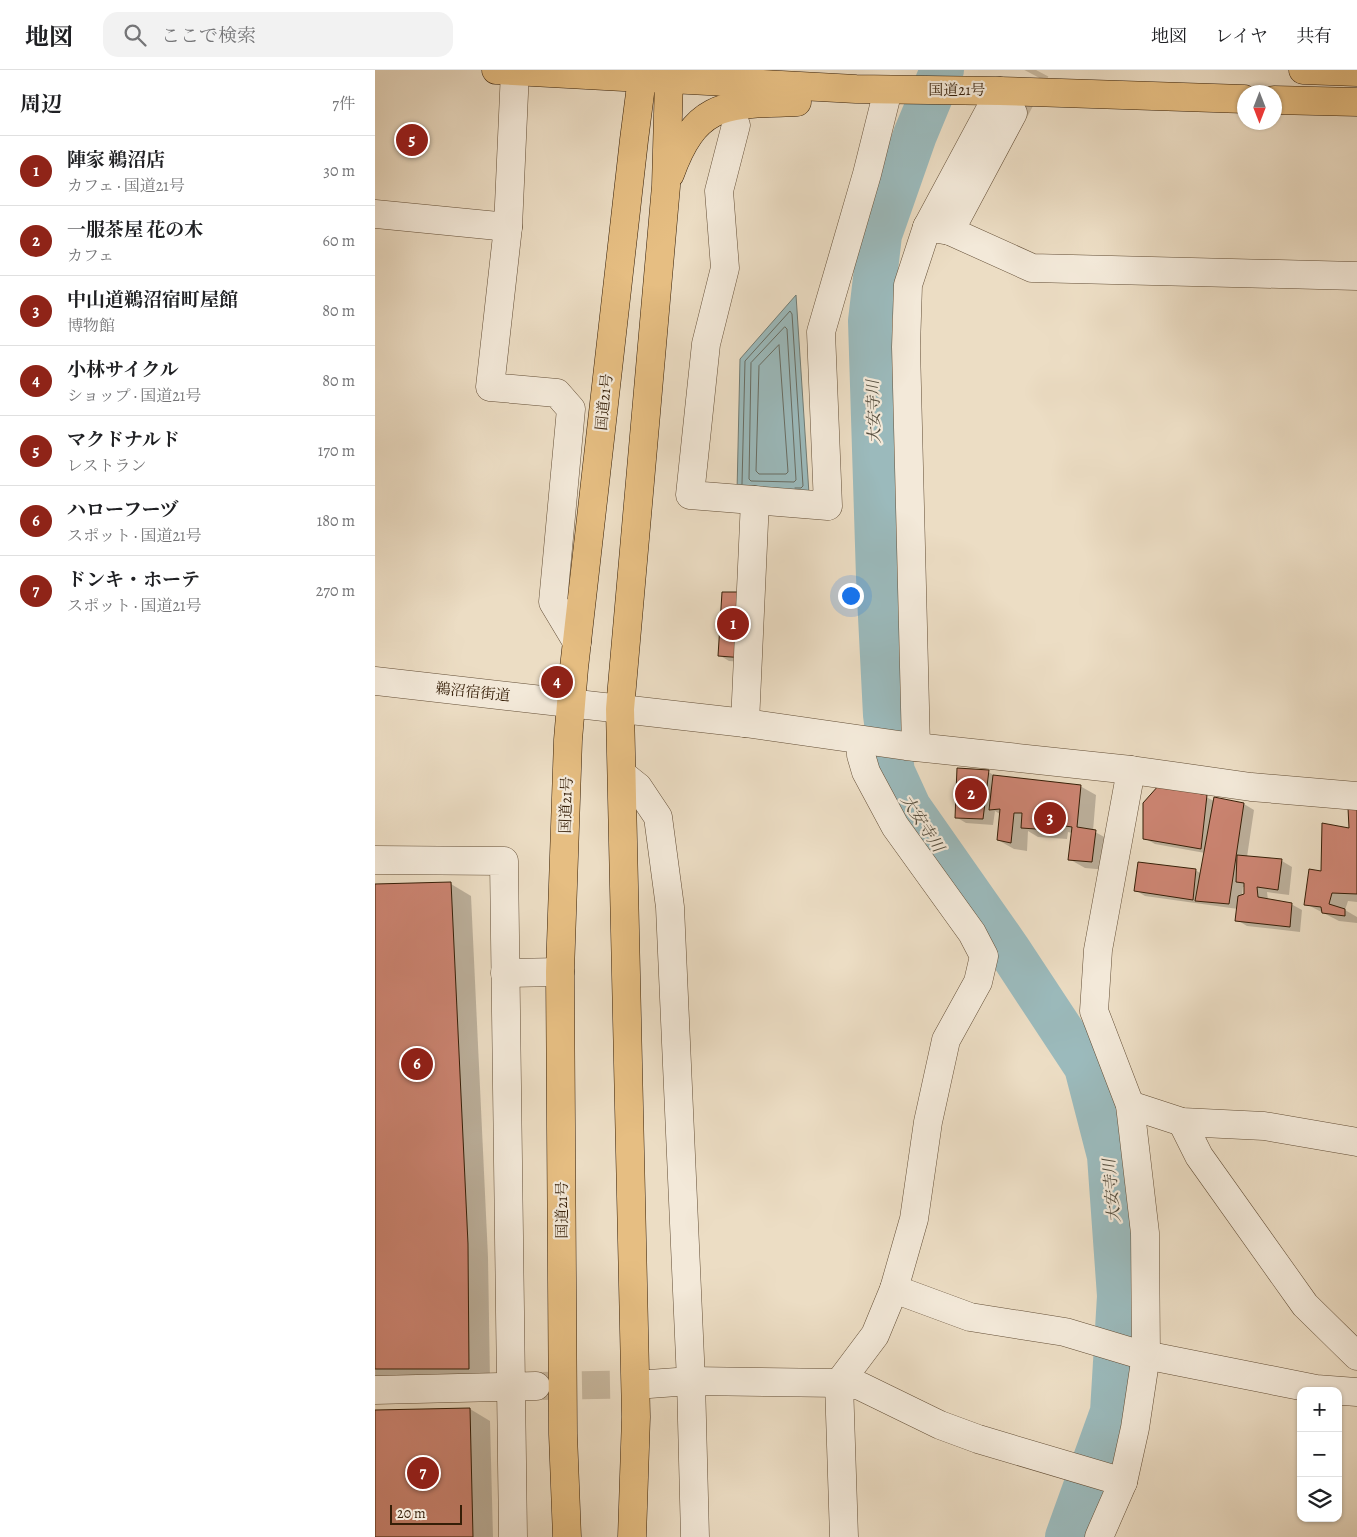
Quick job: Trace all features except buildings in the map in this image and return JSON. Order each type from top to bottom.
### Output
[{"type":"main road","points":[[1303,70],[1357,72]]},
{"type":"main road","points":[[506,71],[656,74],[665,186],[621,709],[636,1417],[632,1537]]},
{"type":"main road","name":"国道21号","points":[[567,1537],[563,1434],[560,972],[571,703],[577,642],[656,74],[856,90],[897,90],[997,98],[1237,98]]},
{"type":"main road","points":[[665,186],[690,133],[710,113],[731,105],[828,101],[856,90]]},
{"type":"main road","points":[[1282,100],[1357,102]]},
{"type":"street","points":[[506,71],[508,227],[490,387],[557,393],[571,410],[553,602],[577,642]]},
{"type":"street","points":[[736,126],[719,191],[725,268],[706,344],[690,495],[828,506],[821,332],[867,174],[897,90]]},
{"type":"street","points":[[911,746],[908,285],[938,229],[997,98]]},
{"type":"street","points":[[375,214],[508,227]]},
{"type":"street","points":[[938,229],[1031,268],[1357,276]]},
{"type":"street","points":[[745,723],[755,500]]},
{"type":"street","name":"鵜沼宿街道","points":[[375,681],[745,723],[911,746],[1131,770],[1251,787],[1357,796]]},
{"type":"street","points":[[844,1537],[839,1383],[875,1335],[894,1289],[914,1219],[928,1122],[946,1040],[978,982],[983,956],[972,933],[895,826],[866,772],[861,755],[865,740]]},
{"type":"street","points":[[1099,1537],[1135,1428],[1141,1354],[1145,1233],[1130,1105],[1094,1012],[1098,950],[1131,770]]},
{"type":"street","points":[[623,775],[638,787],[658,817],[670,907],[691,1381],[695,1537]]},
{"type":"street","points":[[375,860],[504,861],[505,973],[523,1387],[513,1537]]},
{"type":"street","points":[[505,973],[560,972]]},
{"type":"street","points":[[1130,1105],[1182,1122],[1264,1126],[1357,1142]]},
{"type":"street","points":[[1182,1122],[1199,1156],[1305,1305],[1357,1356]]},
{"type":"street","points":[[894,1289],[970,1316],[1065,1332],[1099,1340],[1141,1354],[1316,1389],[1357,1392]]},
{"type":"street","points":[[649,1384],[691,1381],[839,1383],[860,1386],[940,1425],[1116,1481]]},
{"type":"street","points":[[375,1390],[523,1387]]},
{"type":"water","points":[[796,295],[809,494],[737,492],[740,359]]},
{"type":"waterway","name":"大安寺川","points":[[942,70],[915,135],[880,235],[870,321],[878,577],[885,715],[893,772],[909,807],[1009,950],[1086,1067],[1109,1156],[1119,1296],[1112,1412],[1067,1537]]},
{"type":"tunnel","points":[[1014,112],[1036,70]]},
{"type":"tunnel","points":[[540,1386],[649,1384]]},
{"type":"place","name":"マクドナルド","points":[[412,140]]},
{"type":"place","name":"陣家 鵜沼店","points":[[733,624]]},
{"type":"place","name":"小林サイクル","points":[[557,682]]},
{"type":"place","name":"一服茶屋 花の木","points":[[971,794]]},
{"type":"place","name":"中山道鵜沼宿町屋館","points":[[1050,818]]},
{"type":"place","name":"ハローフーヅ","points":[[417,1064]]},
{"type":"place","name":"ドンキ・ホーテ","points":[[423,1473]]}]
